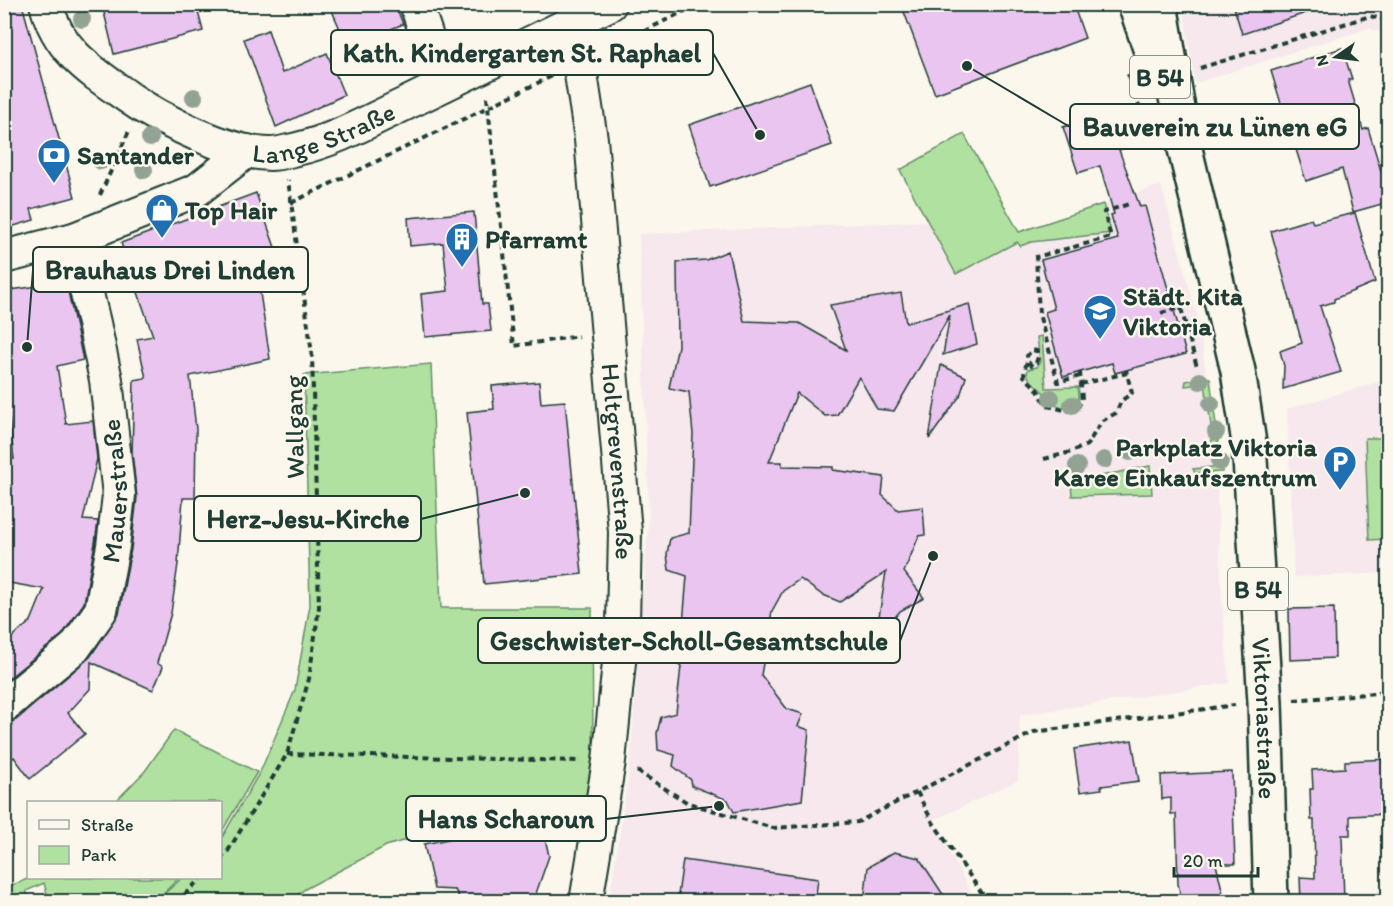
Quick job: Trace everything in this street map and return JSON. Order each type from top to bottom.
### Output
[{"type":"main road","name":"Viktoriastraße","points":[[1135,4],[1185,149]]},
{"type":"main road","name":"Viktoriastraße","points":[[1160,4],[1185,149],[1238,371],[1244,412],[1251,476],[1265,702],[1270,902]]},
{"type":"street","points":[[46,4],[50,19],[66,48],[93,73],[140,106],[189,130],[247,152]]},
{"type":"street","points":[[416,4],[443,85]]},
{"type":"street","name":"Lange Straße","points":[[4,257],[74,239],[197,190],[247,152],[271,154],[326,142],[610,4]]},
{"type":"street","name":"Holtgrevenstraße","points":[[573,22],[591,139],[625,532],[623,623],[609,761],[586,902]]},
{"type":"street","name":"Mauerstraße","points":[[4,706],[75,647],[101,610],[113,546],[119,495],[106,380],[74,239]]},
{"type":"path","points":[[291,203],[698,4]]},
{"type":"path","points":[[1173,76],[1370,16],[1389,21]]},
{"type":"path","points":[[481,67],[489,106],[514,346],[607,332]]},
{"type":"path","points":[[1127,71],[1153,145]]},
{"type":"path","points":[[97,200],[140,106]]},
{"type":"path","name":"Wallgang","points":[[222,857],[228,852],[287,754],[309,679],[319,607],[312,354],[284,152]]},
{"type":"path","points":[[1028,362],[1023,376],[1037,389],[1047,406],[1069,411],[1078,408],[1082,399],[1080,374],[1058,382],[1039,314],[1036,257],[1111,237],[1104,212],[1129,204]]},
{"type":"path","points":[[1161,313],[1181,308],[1197,367]]},
{"type":"path","points":[[1044,459],[1087,445],[1102,421],[1116,413],[1121,401],[1132,393],[1127,371],[1081,384]]},
{"type":"path","points":[[287,754],[609,761],[630,766],[688,803],[773,828],[858,822],[1034,732],[1265,702],[1389,692]]},
{"type":"path","points":[[917,792],[932,821],[988,902]]},
{"type":"path","points":[[177,902],[200,879]]},
{"type":"shaded area","points":[[1183,5],[1388,5],[1388,36],[1369,28],[1195,83]]},
{"type":"shaded area","points":[[1161,185],[1200,326],[1206,377],[1186,381],[1185,385],[1205,384],[1207,395],[1213,467],[1193,470],[1195,473],[1216,472],[1222,599],[1229,683],[1020,715],[1018,780],[932,821],[976,901],[609,902],[630,766],[649,514],[639,234],[928,221],[956,274],[1019,232]]},
{"type":"shaded area","name":"Parkplatz Viktoria Karee Einkaufszentrum","points":[[1388,379],[1388,573],[1294,577],[1287,409]]},
{"type":"green space","points":[[964,134],[1019,232],[1103,204],[1111,233],[1031,242],[1020,246],[1017,242],[956,274],[900,170]]},
{"type":"green space","points":[[1042,336],[1046,388],[1078,387],[1079,399],[1072,409],[1049,404],[1043,392],[1027,374],[1028,369],[1037,367],[1040,361],[1037,337]]},
{"type":"green space","points":[[431,364],[441,608],[592,608],[593,754],[584,810],[495,813],[386,846],[305,889],[290,901],[156,901],[181,879],[222,879],[222,837],[261,770],[295,690],[310,605],[304,375]]},
{"type":"green space","points":[[1210,378],[1222,472],[1195,473],[1193,469],[1213,467],[1211,426],[1205,384],[1185,386],[1186,381]]},
{"type":"green space","points":[[1365,438],[1382,438],[1385,539],[1369,540]]},
{"type":"green space","points":[[1150,466],[1152,494],[1072,496],[1071,482]]},
{"type":"green space","points":[[174,730],[257,772],[222,831],[222,801],[116,801],[145,771]]},
{"type":"green space","points":[[28,879],[178,879],[155,901],[49,901],[44,883],[26,891],[31,901],[5,901],[5,888]]},
{"type":"building","points":[[4,4],[22,4],[75,197],[31,209],[34,220],[4,229]]},
{"type":"building","points":[[102,4],[196,4],[203,31],[114,54]]},
{"type":"building","points":[[329,4],[395,4],[403,24],[348,47]]},
{"type":"building","points":[[901,4],[1073,4],[1085,38],[935,94]]},
{"type":"building","points":[[1233,4],[1318,4],[1318,9],[1242,34]]},
{"type":"building","points":[[268,30],[282,73],[327,53],[344,95],[276,127],[244,39]]},
{"type":"building","points":[[1342,48],[1352,79],[1348,80],[1363,130],[1368,128],[1389,197],[1389,202],[1353,212],[1342,169],[1306,181],[1293,140],[1284,143],[1276,116],[1284,113],[1271,71]]},
{"type":"building","points":[[810,82],[832,145],[710,187],[689,125]]},
{"type":"building","points":[[1115,110],[1121,126],[1128,130],[1133,145],[1119,150],[1140,207],[1145,206],[1186,354],[1115,373],[1112,363],[1063,377],[1045,312],[1054,309],[1041,260],[1118,239],[1111,215],[1114,214],[1100,166],[1078,173],[1063,127],[1082,121],[1087,112],[1095,117]]},
{"type":"building","points":[[256,193],[277,253],[255,260],[270,359],[190,376],[196,429],[195,498],[183,498],[178,564],[171,613],[157,663],[163,667],[153,690],[91,662],[90,689],[68,713],[85,734],[30,779],[14,757],[4,763],[4,724],[16,720],[90,657],[119,614],[131,549],[137,497],[132,453],[134,380],[146,378],[137,339],[153,336],[121,243]]},
{"type":"building","name":"Pfarramt","points":[[474,212],[482,304],[488,304],[491,331],[425,337],[421,294],[448,291],[443,243],[410,246],[408,218]]},
{"type":"building","points":[[1355,213],[1375,282],[1334,299],[1334,302],[1320,306],[1341,372],[1283,389],[1284,366],[1280,351],[1302,343],[1271,231],[1311,219],[1313,223]]},
{"type":"building","points":[[728,251],[744,321],[799,323],[846,350],[830,305],[901,293],[906,323],[969,304],[977,344],[943,355],[950,315],[894,411],[877,409],[859,377],[837,415],[825,416],[797,393],[769,462],[782,462],[782,466],[833,467],[833,470],[884,477],[882,495],[898,510],[923,507],[925,535],[919,536],[904,572],[924,598],[900,611],[875,642],[886,572],[840,602],[821,594],[800,579],[783,591],[772,611],[761,675],[787,709],[803,714],[798,726],[809,730],[802,800],[734,812],[728,800],[692,786],[691,780],[673,766],[675,755],[658,750],[657,733],[661,717],[676,713],[681,666],[664,659],[663,645],[667,628],[683,624],[687,576],[669,570],[667,554],[670,538],[689,533],[693,434],[689,392],[669,388],[678,346],[677,262],[706,260]]},
{"type":"building","points":[[66,282],[83,360],[57,366],[66,424],[93,421],[97,459],[83,520],[98,521],[95,543],[84,603],[62,635],[4,682],[4,644],[31,621],[44,589],[4,582],[4,457],[14,459],[4,376],[4,291]]},
{"type":"building","points":[[941,365],[966,377],[960,396],[929,439]]},
{"type":"building","points":[[539,382],[541,403],[565,401],[582,574],[484,584],[467,412],[494,409],[492,386]]},
{"type":"building","points":[[1334,608],[1335,658],[1290,660],[1289,609]]},
{"type":"building","points":[[1132,740],[1139,781],[1101,786],[1102,789],[1080,792],[1074,749]]},
{"type":"building","points":[[1389,759],[1389,814],[1350,816],[1350,835],[1342,835],[1344,902],[1301,902],[1300,877],[1315,878],[1314,820],[1311,820],[1310,789],[1313,789],[1312,770],[1345,768],[1345,761]]},
{"type":"building","points":[[1232,772],[1235,864],[1216,864],[1225,902],[1182,902],[1178,884],[1176,814],[1171,814],[1171,798],[1162,799],[1161,775]]},
{"type":"building","points":[[541,820],[549,856],[533,902],[462,902],[455,890],[434,889],[424,844]]},
{"type":"building","points":[[894,852],[919,858],[948,902],[864,902],[868,867]]},
{"type":"building","points":[[683,860],[818,879],[815,902],[677,902]]},
{"type":"place","name":"Bauverein zu Lünen eG","points":[[967,66]]},
{"type":"place","name":"Kath. Kindergarten St. Raphael","points":[[760,135]]},
{"type":"place","name":"Santander","points":[[54,184]]},
{"type":"place","name":"Top Hair","points":[[162,239]]},
{"type":"place","name":"Pfarramt","points":[[462,268]]},
{"type":"place","name":"Städt. Kita Viktoria","points":[[1100,340]]},
{"type":"place","name":"Brauhaus Drei Linden","points":[[27,347]]},
{"type":"place","name":"Parkplatz Viktoria Karee Einkaufszentrum","points":[[1340,491]]},
{"type":"place","name":"Herz-Jesu-Kirche","points":[[525,493]]},
{"type":"place","name":"Geschwister-Scholl-Gesamtschule","points":[[933,556]]},
{"type":"place","name":"Hans Scharoun","points":[[719,806]]}]
